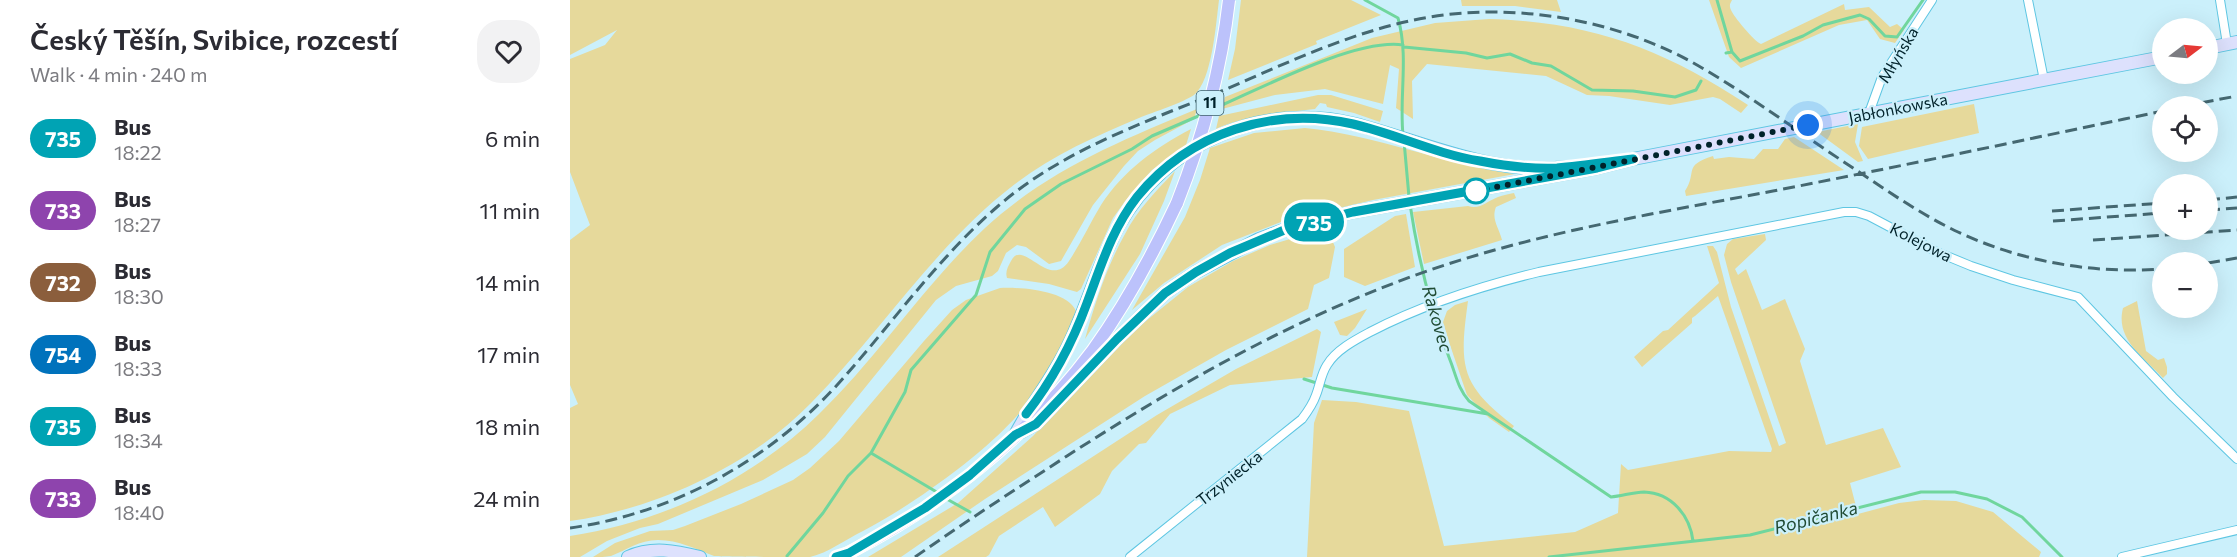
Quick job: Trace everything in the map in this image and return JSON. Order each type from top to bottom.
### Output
[{"type":"main road","name":"11","points":[[842,556],[925,508],[947,492],[1015,435],[1058,392],[1092,350],[1143,271],[1177,203],[1207,116],[1222,48],[1229,0]]},
{"type":"main road","name":"Jabłonkowska","points":[[1633,159],[2152,59]]},
{"type":"main road","points":[[1015,435],[1026,414],[1057,370],[1077,328],[1098,270],[1119,226],[1138,197],[1173,161],[1234,129],[1282,118],[1323,119],[1355,124],[1476,161],[1531,168],[1556,168],[1633,159]]},
{"type":"main road","points":[[1015,435],[1036,424],[1117,339],[1165,293],[1196,272],[1239,248],[1289,228],[1353,212],[1586,170],[1633,159]]},
{"type":"main road","points":[[628,557],[651,550],[700,557]]},
{"type":"street","name":"Młyńska","points":[[1869,113],[1882,77],[1932,0]]},
{"type":"street","points":[[2028,0],[2044,80]]},
{"type":"street","points":[[2220,0],[2232,43]]},
{"type":"street","name":"Kolejowa","points":[[1318,390],[1320,378],[1335,355],[1356,340],[1436,302],[1497,282],[1539,272],[1844,212],[1856,212],[1881,221],[1936,252],[1971,266],[2078,297],[2237,459]]},
{"type":"street","name":"Trzyniecka","points":[[1130,557],[1288,432],[1310,408],[1318,390]]},
{"type":"street","points":[[2122,557],[2237,530]]},
{"type":"shaded area","points":[[570,0],[1219,0],[1209,65],[1200,88],[1194,95],[1075,147],[1044,164],[1015,184],[959,234],[837,376],[787,426],[731,465],[700,481],[635,506],[570,521],[570,408],[578,404],[570,385],[570,240],[590,225],[570,172],[570,59],[605,45],[617,30],[570,55]]},
{"type":"shaded area","points":[[1241,0],[1351,0],[1381,15],[1228,80],[1235,49]]},
{"type":"shaded area","points":[[1461,0],[1557,0],[1561,12],[1515,6],[1462,6]]},
{"type":"shaded area","points":[[1709,0],[1732,0],[1731,10],[1749,34],[1761,44],[1844,4],[1845,10],[1869,7],[1890,27],[1897,24],[1904,30],[1895,43],[1880,39],[1867,20],[1839,25],[1741,68],[1729,57]]},
{"type":"shaded area","points":[[1489,19],[1561,26],[1625,42],[1686,68],[1748,105],[1741,113],[1713,97],[1670,105],[1587,95],[1546,76],[1427,64],[1412,81],[1413,119],[1396,108],[1399,69],[1390,65],[1383,104],[1325,89],[1275,95],[1222,109],[1225,97],[1372,38],[1435,23]]},
{"type":"shaded area","points":[[1318,95],[1331,95],[1383,111],[1380,122],[1320,103],[1315,109],[1252,118],[1216,129],[1219,116]]},
{"type":"shaded area","points":[[1974,104],[1979,133],[1868,159],[1859,146],[1862,127]]},
{"type":"shaded area","points":[[1197,109],[1194,119],[1138,151],[1124,166],[1093,205],[1061,261],[1049,264],[1026,247],[1017,245],[1006,253],[998,271],[992,276],[956,286],[936,300],[825,437],[807,454],[763,480],[658,524],[640,528],[607,541],[580,557],[570,557],[570,536],[638,520],[672,509],[735,478],[765,459],[793,438],[841,392],[963,250],[1009,208],[1059,173],[1113,145]]},
{"type":"shaded area","points":[[1858,124],[1855,142],[1863,161],[1858,162],[1817,132]]},
{"type":"shaded area","points":[[1305,128],[1358,137],[1462,164],[1515,174],[1373,200],[1281,222],[1222,245],[1164,283],[1132,310],[1185,217],[1210,148],[1254,133]]},
{"type":"shaded area","points":[[1191,129],[1186,145],[1152,170],[1113,218],[1081,289],[1077,292],[1049,284],[1007,278],[1008,267],[1016,255],[1029,258],[1045,268],[1061,269],[1069,261],[1101,205],[1120,181],[1153,152]]},
{"type":"shaded area","points":[[1794,137],[1844,170],[1686,196],[1685,191],[1692,170],[1697,163],[1713,156],[1714,159],[1729,157],[1754,159],[1763,149],[1778,149],[1785,139]]},
{"type":"shaded area","points":[[1175,171],[1140,254],[1085,339],[1102,285],[1125,234],[1141,209]]},
{"type":"shaded area","points":[[1514,193],[1516,198],[1496,207],[1495,220],[1502,240],[1424,264],[1413,212],[1476,207],[1500,196]]},
{"type":"shaded area","points":[[1406,214],[1415,267],[1365,286],[1344,277],[1344,249],[1395,216]]},
{"type":"shaded area","points":[[1327,228],[1335,247],[1329,278],[1314,285],[1308,309],[1226,350],[1145,396],[985,499],[901,557],[868,557],[958,503],[1033,436],[1131,333],[1188,287],[1233,261],[1270,245]]},
{"type":"shaded area","points":[[1765,234],[1766,240],[1735,269],[1738,275],[1746,269],[1762,310],[1785,299],[1805,349],[1800,361],[1826,445],[1883,428],[1901,467],[1850,483],[1858,514],[1899,503],[1924,500],[1956,501],[1993,512],[2041,552],[2039,557],[1307,557],[1314,423],[1322,400],[1356,402],[1409,411],[1444,546],[1575,532],[1618,513],[1621,464],[1628,470],[1729,451],[1771,452],[1772,449],[1718,296],[1692,318],[1692,323],[1642,367],[1634,357],[1663,331],[1668,330],[1719,283],[1707,246],[1713,246],[1717,252],[1731,307],[1779,446],[1786,443],[1731,282],[1724,255],[1727,244],[1733,239]]},
{"type":"shaded area","points":[[1000,288],[1030,289],[1063,298],[1076,311],[1068,333],[1033,396],[1000,434],[955,471],[907,505],[830,549],[810,557],[714,556],[680,543],[651,540],[611,556],[593,557],[615,543],[650,531],[673,530],[685,526],[793,480],[810,468],[839,441],[952,310],[966,300]]},
{"type":"shaded area","points":[[1468,301],[1464,342],[1467,372],[1483,398],[1514,426],[1509,432],[1489,418],[1467,395],[1450,345],[1443,322],[1447,311],[1455,305]]},
{"type":"shaded area","points":[[2137,301],[2146,351],[2158,360],[2164,358],[2167,374],[2163,378],[2132,347],[2123,329],[2123,308]]},
{"type":"shaded area","points":[[1367,309],[1347,336],[1340,335],[1334,322]]},
{"type":"shaded area","points":[[1317,329],[1321,332],[1312,377],[1230,385],[1170,414],[1146,443],[1139,444],[1112,471],[1100,494],[1055,527],[1043,507],[999,536],[986,557],[938,557],[1157,415],[1236,369]]},
{"type":"waterway","name":"Rakovec","points":[[1365,0],[1398,18],[1403,47],[1403,135]]},
{"type":"waterway","points":[[1717,0],[1732,52]]},
{"type":"waterway","points":[[1726,53],[1732,52],[1740,61],[1803,36],[1823,25],[1860,15],[1869,19],[1885,36],[1897,37],[1923,0]]},
{"type":"waterway","points":[[1211,110],[1334,57],[1359,49],[1383,45],[1403,45]]},
{"type":"waterway","points":[[1404,47],[1466,53],[1487,58],[1510,54],[1532,63],[1551,66],[1592,90],[1633,91],[1675,97],[1696,90],[1701,81]]},
{"type":"waterway","points":[[787,556],[823,513],[848,476],[871,453],[905,392],[911,370],[976,295],[990,252],[1025,209],[1061,184],[1132,149],[1152,136],[1203,114]]},
{"type":"waterway","name":"Rakovec","points":[[1404,141],[1409,197]]},
{"type":"waterway","name":"Rakovec","points":[[1410,204],[1421,264],[1431,302],[1458,382],[1469,401],[1611,497],[1644,492],[1654,493],[1671,501],[1684,515],[1693,541]]},
{"type":"waterway","points":[[1304,379],[1332,388],[1488,414]]},
{"type":"waterway","points":[[871,453],[940,494]]},
{"type":"waterway","name":"Ropičanka","points":[[1549,557],[1750,535],[1921,492],[1955,492],[1987,499],[2022,517],[2062,557]]},
{"type":"waterway","points":[[945,498],[970,512]]},
{"type":"railway","points":[[570,528],[609,521],[682,496],[717,479],[781,437],[811,412],[838,384],[954,248],[997,207],[1049,169],[1135,126],[1325,47],[1377,29],[1430,17],[1463,13],[1529,14],[1562,18],[1627,34],[1658,46],[1710,72],[1893,195],[1958,232],[2007,251],[2058,264],[2110,270],[2152,269]]},
{"type":"railway","points":[[2218,100],[2237,96]]},
{"type":"railway","points":[[915,557],[1067,456],[1192,380],[1322,313],[1413,276],[1501,248],[1591,226],[1870,172],[2152,113]]},
{"type":"railway","points":[[2218,199],[2237,197]]},
{"type":"railway","points":[[2052,211],[2152,204]]},
{"type":"railway","points":[[2218,209],[2237,208]]},
{"type":"railway","points":[[2053,221],[2152,214]]},
{"type":"railway","points":[[2093,240],[2237,230]]},
{"type":"railway","points":[[2218,261],[2237,258]]},
{"type":"bus line","name":"735","points":[[836,557],[849,553],[925,508],[970,475],[1015,435],[1036,424],[1117,339],[1165,293],[1230,253],[1289,228],[1353,212],[1476,191],[1633,159],[1556,168],[1506,165],[1476,161],[1355,124],[1302,117],[1269,120],[1245,125],[1224,133],[1173,161],[1149,184],[1127,211],[1098,270],[1087,304],[1057,370],[1026,414]]},
{"type":"route","points":[[1476,191],[1808,125]]}]
